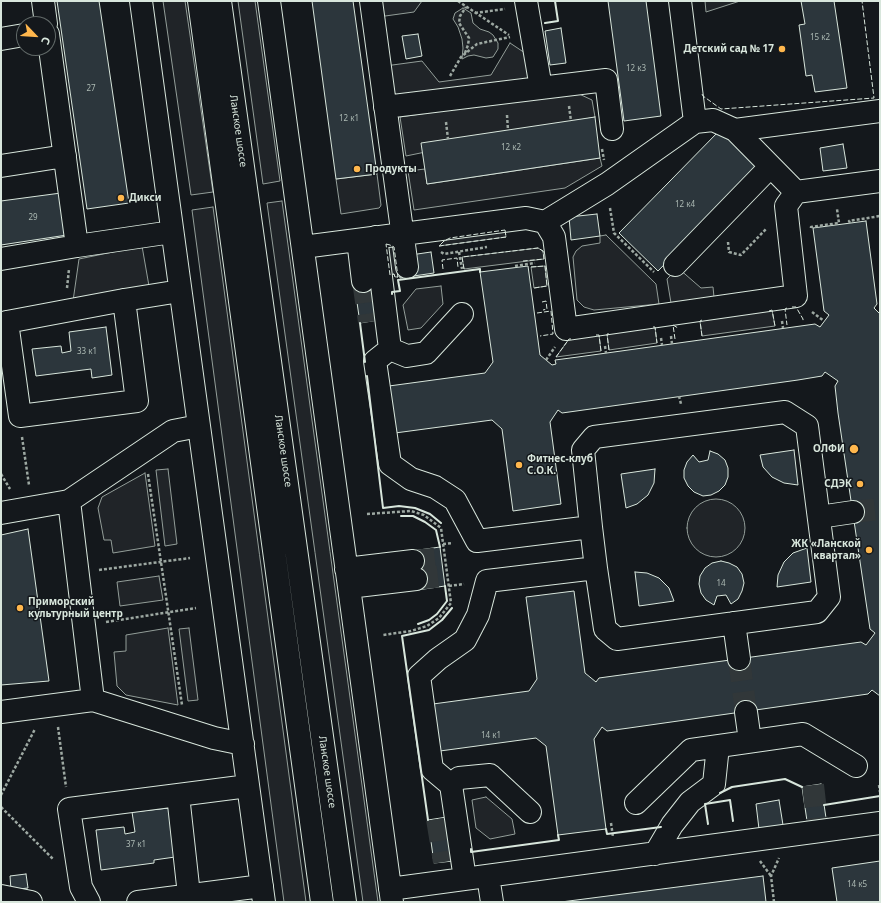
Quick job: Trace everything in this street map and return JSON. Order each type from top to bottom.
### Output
[{"type":"main road","points":[[43,1],[45,16]]},
{"type":"main road","points":[[138,902],[189,896],[263,894],[141,1]]},
{"type":"main road","points":[[198,1],[322,902]]},
{"type":"main road","name":"Ланское шоссе","points":[[220,1],[345,902]]},
{"type":"main road","points":[[269,1],[391,895],[452,874],[488,876],[789,836],[818,826],[880,823]]},
{"type":"main road","points":[[371,1],[407,267]]},
{"type":"main road","points":[[680,1],[695,122]]},
{"type":"main road","points":[[527,4],[541,88]]},
{"type":"main road","points":[[1,39],[16,36]]},
{"type":"main road","points":[[51,56],[77,246]]},
{"type":"main road","points":[[385,107],[606,80],[612,129]]},
{"type":"main road","points":[[735,130],[880,111]]},
{"type":"main road","points":[[303,247],[526,218],[545,222],[607,184],[695,122],[713,120],[735,130],[796,192]]},
{"type":"main road","points":[[1,166],[65,156]]},
{"type":"main road","points":[[666,269],[770,167]]},
{"type":"main road","points":[[545,222],[554,237],[566,329],[796,296],[786,206],[796,192],[880,180]]},
{"type":"main road","points":[[1,259],[172,232]]},
{"type":"main road","points":[[363,281],[367,239]]},
{"type":"main road","points":[[367,239],[390,349]]},
{"type":"main road","points":[[124,300],[137,401],[20,416],[4,323],[124,300],[180,291]]},
{"type":"main road","points":[[390,349],[407,356],[426,353],[462,314]]},
{"type":"main road","points":[[390,349],[375,360],[390,464],[411,479],[435,487],[455,500],[477,541],[591,527]]},
{"type":"main road","points":[[785,412],[807,426],[829,597],[817,612],[617,639],[605,629],[591,527],[583,450],[594,437],[785,412]]},
{"type":"main road","points":[[1,513],[70,501],[173,431],[199,426]]},
{"type":"main road","points":[[70,501],[93,700]]},
{"type":"main road","points":[[819,517],[853,512]]},
{"type":"main road","points":[[452,874],[451,785],[432,769],[419,676],[465,640],[478,615],[487,581],[596,568]]},
{"type":"main road","points":[[348,578],[414,570]]},
{"type":"main road","points":[[734,623],[739,659]]},
{"type":"main road","points":[[1,712],[93,700],[186,730],[243,744]]},
{"type":"main road","points":[[746,712],[750,741]]},
{"type":"main road","points":[[636,803],[691,750],[804,734],[856,766]]},
{"type":"main road","points":[[655,854],[672,825],[690,802],[714,784],[718,746]]},
{"type":"main road","points":[[451,785],[459,778],[490,775],[530,812]]},
{"type":"main road","points":[[89,902],[81,887],[69,809],[248,786]]},
{"type":"main road","points":[[178,795],[189,896]]},
{"type":"main road","points":[[488,876],[492,902]]},
{"type":"main road","points":[[1,896],[31,902]]},
{"type":"path","points":[[458,1],[511,37],[477,44],[465,54],[468,45],[468,38],[459,23],[460,16],[466,7]]},
{"type":"path","points":[[475,13],[527,4]]},
{"type":"path","points":[[610,206],[614,233],[666,269]]},
{"type":"path","points":[[850,223],[849,221],[880,216]]},
{"type":"path","points":[[812,234],[811,227],[839,222]]},
{"type":"path","points":[[728,240],[729,252],[741,255],[770,225]]},
{"type":"path","points":[[64,311],[69,260],[77,246]]},
{"type":"path","points":[[459,252],[462,269]]},
{"type":"path","points":[[515,266],[541,262]]},
{"type":"path","points":[[808,308],[824,321]]},
{"type":"path","points":[[20,416],[31,508]]},
{"type":"path","points":[[147,470],[186,730]]},
{"type":"path","points":[[368,514],[411,511],[424,516],[441,528],[451,603],[439,618],[427,626],[411,631],[384,635]]},
{"type":"path","points":[[78,573],[190,558]]},
{"type":"path","points":[[84,625],[196,608]]},
{"type":"path","points":[[1,794],[51,705]]},
{"type":"path","points":[[51,705],[69,809]]},
{"type":"path","points":[[879,785],[880,792]]},
{"type":"path","points":[[1,807],[55,860]]},
{"type":"path","points":[[611,823],[614,842]]},
{"type":"path","points":[[774,902],[771,876],[789,836]]},
{"type":"shaded area","points":[[163,1],[185,1],[213,192],[191,195]]},
{"type":"shaded area","points":[[238,1],[255,1],[280,181],[263,184]]},
{"type":"shaded area","points":[[376,1],[422,1],[414,12],[378,17]]},
{"type":"shaded area","points":[[705,1],[740,1],[706,12]]},
{"type":"shaded area","points":[[463,8],[471,13],[473,23],[480,29],[493,35],[498,43],[498,49],[493,57],[486,58],[474,55],[462,59],[462,39],[458,27],[453,19],[455,13]]},
{"type":"shaded area","points":[[510,43],[531,57],[534,85],[390,103],[385,66],[422,61],[439,82],[491,75]]},
{"type":"shaded area","points":[[577,93],[592,100],[595,117],[406,156],[400,117],[558,94]]},
{"type":"shaded area","points":[[600,158],[602,166],[565,188],[414,210],[408,171],[425,169],[427,184]]},
{"type":"shaded area","points":[[377,174],[380,207],[341,214],[336,179]]},
{"type":"shaded area","points":[[282,201],[378,902],[363,902],[267,203]]},
{"type":"shaded area","points":[[213,207],[306,902],[284,902],[192,210]]},
{"type":"shaded area","points":[[505,230],[506,237],[439,246],[450,238]]},
{"type":"shaded area","points":[[606,235],[656,284],[659,304],[594,310],[584,307],[577,300],[573,257],[576,251],[582,246],[600,243],[600,236]]},
{"type":"shaded area","points":[[388,244],[394,247],[398,277],[395,277],[394,274],[390,275]]},
{"type":"shaded area","points":[[142,246],[149,286],[73,301],[79,259]]},
{"type":"shaded area","points":[[538,248],[543,251],[544,259],[464,269],[462,257]]},
{"type":"shaded area","points":[[545,266],[547,286],[534,288],[531,267]]},
{"type":"shaded area","points":[[678,268],[701,288],[713,287],[714,297],[671,303],[667,279]]},
{"type":"shaded area","points":[[441,286],[443,304],[421,328],[408,330],[403,305],[416,289]]},
{"type":"shaded area","points":[[772,310],[775,326],[702,336],[700,321]]},
{"type":"shaded area","points":[[655,327],[657,343],[609,350],[607,334]]},
{"type":"shaded area","points":[[599,335],[601,351],[556,357],[569,339]]},
{"type":"shaded area","points":[[168,469],[177,544],[165,546],[156,470]]},
{"type":"shaded area","points":[[145,473],[155,546],[113,553],[111,540],[104,540],[98,508],[102,497]]},
{"type":"shaded area","points":[[716,499],[732,504],[740,512],[745,528],[740,544],[732,552],[716,557],[700,552],[692,544],[687,528],[692,512],[700,504]]},
{"type":"shaded area","points":[[159,576],[163,600],[120,606],[117,582]]},
{"type":"shaded area","points":[[168,628],[178,705],[126,695],[117,686],[114,652],[126,651],[126,635]]},
{"type":"shaded area","points":[[189,628],[198,700],[188,701],[179,629]]},
{"type":"shaded area","points":[[486,797],[512,819],[515,834],[490,839],[476,828],[472,800]]},
{"type":"building","points":[[57,1],[99,1],[129,203],[87,209]]},
{"type":"building","points":[[312,1],[353,1],[377,174],[336,179]]},
{"type":"building","points":[[608,1],[646,1],[661,116],[624,121]]},
{"type":"building","points":[[801,1],[834,1],[847,88],[815,92],[812,75],[806,76],[799,25],[805,24]]},
{"type":"building","points":[[561,28],[566,63],[550,65],[545,31]]},
{"type":"building","points":[[418,34],[422,56],[406,59],[402,36]]},
{"type":"building","points":[[595,117],[600,158],[427,184],[421,143]]},
{"type":"building","points":[[720,130],[758,168],[658,271],[619,233]]},
{"type":"building","points":[[843,144],[847,168],[823,171],[820,148]]},
{"type":"building","points":[[61,193],[67,235],[1,245],[1,201]]},
{"type":"building","points":[[597,214],[600,236],[571,240],[569,217]]},
{"type":"building","name":"ЖК «Ланской квартал»","points":[[866,221],[877,304],[874,308],[880,314],[880,696],[872,690],[868,694],[629,728],[607,731],[602,727],[594,739],[606,829],[558,835],[546,746],[536,738],[440,751],[433,704],[529,691],[537,679],[526,597],[574,591],[585,673],[596,682],[599,678],[861,642],[866,645],[875,633],[870,629],[838,413],[835,386],[838,381],[825,372],[822,376],[798,380],[562,413],[558,410],[550,422],[561,504],[513,511],[502,429],[492,420],[395,433],[389,386],[485,373],[493,362],[480,272],[528,266],[540,355],[552,365],[556,364],[555,360],[815,324],[820,327],[829,315],[824,311],[813,228]]},
{"type":"building","points":[[431,252],[434,273],[400,278],[397,257]]},
{"type":"building","points":[[372,280],[378,320],[360,323],[354,282]]},
{"type":"building","points":[[106,327],[112,375],[92,378],[91,369],[36,376],[32,349],[61,346],[62,353],[71,351],[69,332]]},
{"type":"building","points":[[794,450],[798,485],[784,483],[772,477],[763,467],[760,455]]},
{"type":"building","points":[[710,451],[718,454],[725,460],[728,468],[728,477],[725,485],[719,491],[711,495],[703,496],[694,492],[688,486],[684,478],[684,470],[687,462],[693,455],[699,462],[708,460]]},
{"type":"building","points":[[655,469],[654,483],[648,495],[637,504],[626,508],[621,474]]},
{"type":"building","name":"Приморский культурный центр","points":[[28,529],[49,681],[1,685],[1,535]]},
{"type":"building","points":[[440,547],[445,586],[417,590],[412,551]]},
{"type":"building","points":[[807,548],[811,582],[777,587],[778,575],[784,562],[793,553]]},
{"type":"building","points":[[721,561],[737,567],[742,574],[744,583],[738,599],[731,604],[726,595],[717,596],[714,605],[706,600],[701,593],[699,584],[700,576],[705,568],[712,563]]},
{"type":"building","points":[[635,572],[647,573],[659,578],[669,588],[674,601],[639,606]]},
{"type":"building","points":[[821,784],[826,818],[807,821],[802,787]]},
{"type":"building","points":[[779,800],[783,825],[759,829],[756,804]]},
{"type":"building","points":[[169,808],[175,857],[154,860],[154,863],[101,870],[96,830],[124,827],[125,834],[135,832],[132,812]]},
{"type":"building","points":[[447,817],[453,861],[434,863],[428,820]]},
{"type":"building","points":[[880,861],[880,902],[837,902],[832,868]]},
{"type":"building","points":[[26,874],[28,888],[11,890],[10,876]]},
{"type":"building","points":[[763,876],[766,902],[561,902]]},
{"type":"tunnel","points":[[363,281],[369,322]]},
{"type":"tunnel","points":[[853,512],[880,509]]},
{"type":"tunnel","points":[[413,561],[441,558]]},
{"type":"tunnel","points":[[416,579],[444,576]]},
{"type":"tunnel","points":[[739,659],[746,712]]},
{"type":"tunnel","points":[[813,785],[817,820]]},
{"type":"tunnel","points":[[437,819],[444,862]]},
{"type":"fence","points":[[702,94],[721,109],[874,98],[862,1]]},
{"type":"fence","points":[[505,230],[506,237],[439,246],[450,238],[505,230]]},
{"type":"fence","points":[[386,244],[394,247],[398,277],[395,277],[394,274],[390,275],[386,244]]},
{"type":"fence","points":[[464,269],[462,257],[538,248],[543,251],[544,259],[523,261]]},
{"type":"fence","points":[[443,269],[442,260],[457,258],[458,267]]},
{"type":"fence","points":[[531,267],[545,266],[547,286],[534,288]]},
{"type":"fence","points":[[542,302],[546,301],[547,309],[543,310]]},
{"type":"fence","points":[[792,307],[796,307],[803,319],[803,322]]},
{"type":"fence","points":[[787,308],[785,309],[787,325]]},
{"type":"fence","points":[[769,311],[772,310],[775,326]]},
{"type":"fence","points":[[537,313],[551,311],[553,334],[540,336]]},
{"type":"fence","points":[[702,320],[700,321],[702,336]]},
{"type":"fence","points":[[675,339],[673,325],[678,328]]},
{"type":"fence","points":[[653,327],[655,327],[657,343]]},
{"type":"fence","points":[[609,334],[607,334],[609,350]]},
{"type":"fence","points":[[596,335],[599,335],[601,351]]},
{"type":"fence","points":[[556,357],[569,339],[571,339]]},
{"type":"wall","points":[[545,23],[558,21],[555,1]]},
{"type":"wall","points":[[392,294],[392,292],[400,291],[398,280],[480,269],[480,272]]},
{"type":"wall","points":[[360,323],[365,362]]},
{"type":"wall","points":[[367,376],[383,508],[399,506],[415,508],[430,514],[441,523]]},
{"type":"wall","points":[[401,516],[413,516],[436,530],[440,547]]},
{"type":"wall","points":[[418,624],[429,620],[437,614],[447,601],[445,586]]},
{"type":"wall","points":[[428,820],[402,636],[429,630],[442,620],[452,608]]},
{"type":"wall","points":[[720,793],[732,787],[785,779],[802,787]]},
{"type":"wall","points":[[824,805],[880,796]]},
{"type":"wall","points":[[708,824],[705,804],[730,800],[733,821]]},
{"type":"wall","points":[[606,829],[607,834],[661,827]]},
{"type":"wall","points":[[471,849],[471,852],[559,840],[558,835]]},
{"type":"place","name":"Детский сад № 17","points":[[782,49]]},
{"type":"place","name":"Продукты","points":[[357,169]]},
{"type":"place","name":"Дикси","points":[[121,198]]},
{"type":"place","name":"ОЛФИ","points":[[854,449]]},
{"type":"place","name":"Фитнес-клуб С.О.К.","points":[[519,465]]},
{"type":"place","name":"СДЭК","points":[[860,484]]},
{"type":"place","name":"ЖК «Ланской квартал»","points":[[869,550]]},
{"type":"place","name":"Приморский культурный центр","points":[[20,608]]}]
